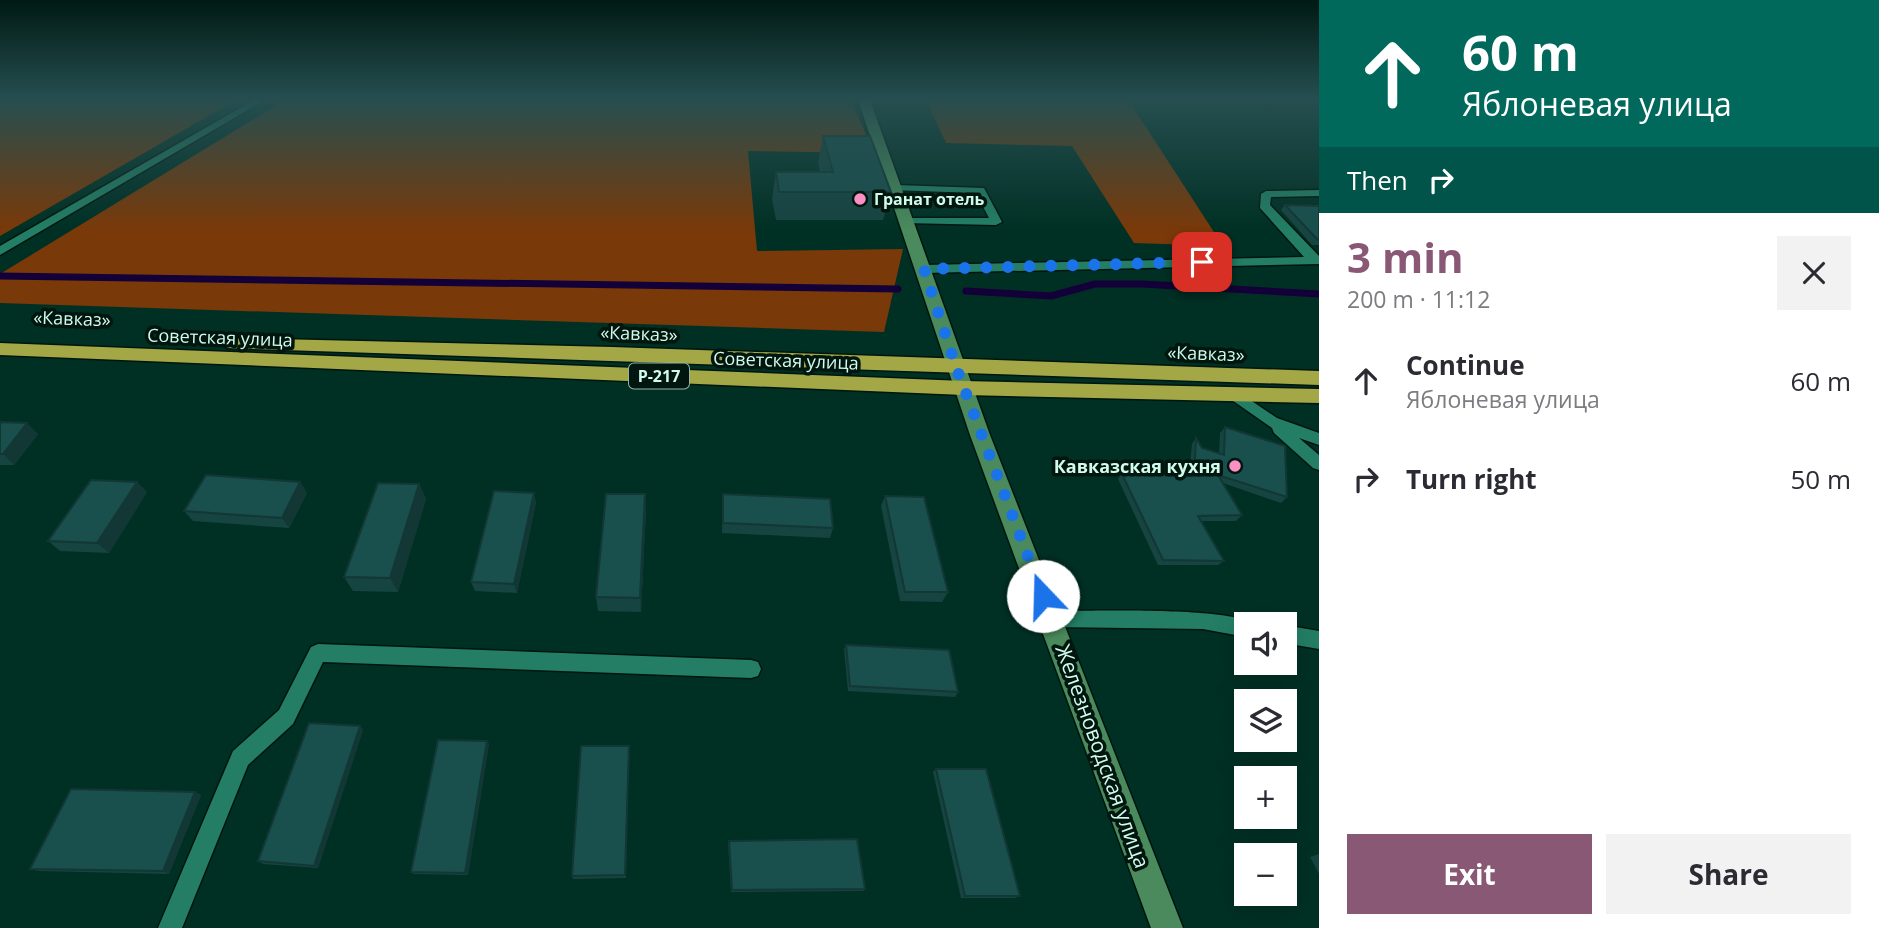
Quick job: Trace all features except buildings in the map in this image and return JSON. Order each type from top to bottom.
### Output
[{"type":"highway","name":"«Кавказ»","points":[[0,337],[612,353],[960,377],[1319,378]]},
{"type":"highway","name":"Советская улица","points":[[0,349],[960,377],[1234,394],[1319,396]]},
{"type":"street","name":"Железноводская улица","points":[[879,143],[960,377],[1167,928]]},
{"type":"lane","points":[[0,251],[186,143]]},
{"type":"lane","points":[[895,188],[979,190],[996,222],[907,221]]},
{"type":"lane","points":[[1316,260],[1264,206],[1266,194],[1319,193]]},
{"type":"lane","points":[[924,269],[1316,260]]},
{"type":"lane","points":[[1234,394],[1272,422],[1319,464]]},
{"type":"lane","points":[[1272,422],[1319,439]]},
{"type":"lane","points":[[1052,619],[1203,621],[1234,626]]},
{"type":"lane","points":[[1297,636],[1319,640]]},
{"type":"lane","points":[[170,928],[240,758],[286,717],[318,653],[751,669]]},
{"type":"shaded area","points":[[0,143],[161,143],[0,236]]},
{"type":"shaded area","points":[[214,143],[870,143],[874,153],[748,151],[757,251],[903,249],[884,332],[0,303],[0,274]]},
{"type":"shaded area","points":[[959,143],[1156,143],[1223,246],[1134,243],[1072,146]]},
{"type":"waterway","points":[[0,276],[898,289]]},
{"type":"waterway","points":[[966,291],[1051,296],[1095,284],[1142,284],[1319,294]]},
{"type":"place","name":"Гранат отель","points":[[860,199]]},
{"type":"place","name":"Кавказская кухня","points":[[1235,466]]},
{"type":"route","points":[[1043,596],[956,367],[924,269],[1202,262]]}]
